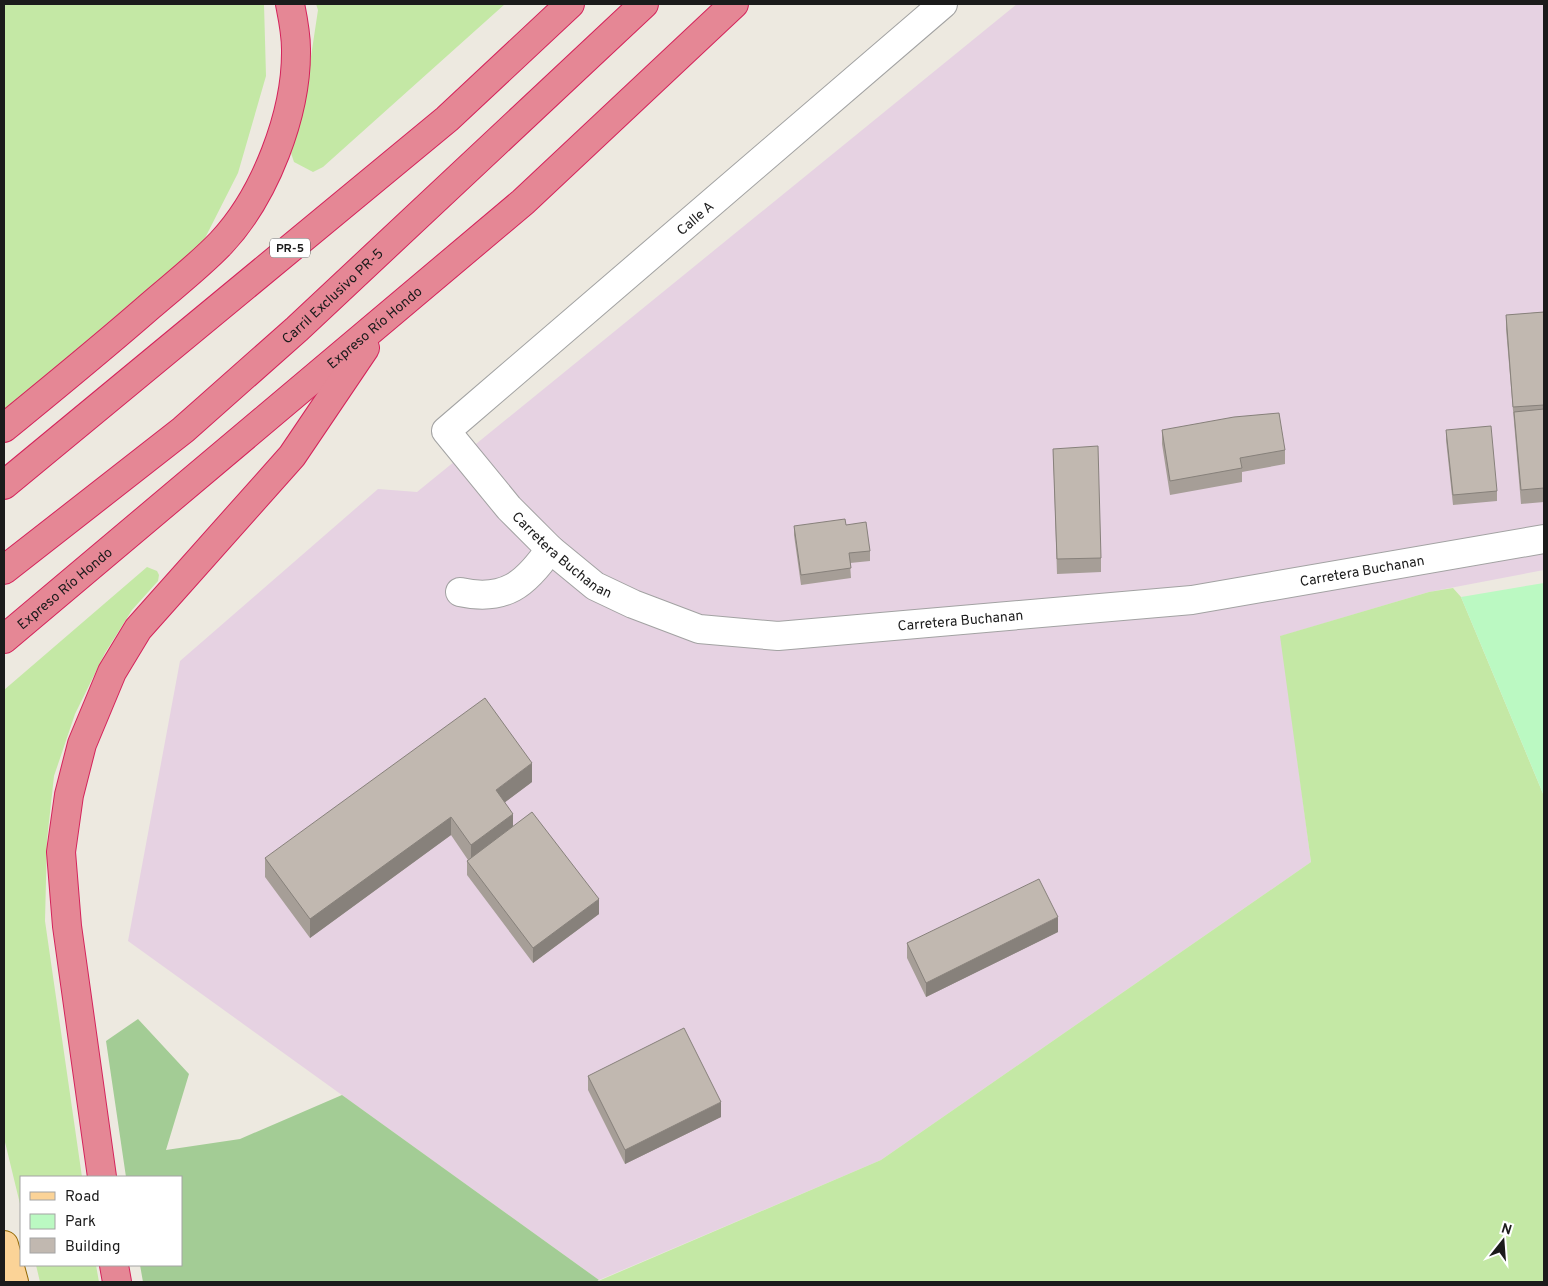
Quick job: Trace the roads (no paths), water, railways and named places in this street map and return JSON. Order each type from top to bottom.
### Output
[{"type":"highway","points":[[4,428],[123,330],[221,243],[247,209],[264,181],[279,142],[292,91],[296,51],[290,4]]},
{"type":"highway","name":"PR-5","points":[[4,484],[448,118],[570,4]]},
{"type":"highway","name":"Carril Exclusivo PR-5","points":[[4,570],[183,430],[276,348],[644,4]]},
{"type":"highway","name":"Expreso Río Hondo","points":[[4,638],[523,202],[734,4]]},
{"type":"highway","points":[[102,1176],[66,926],[61,852],[69,795],[82,744],[112,672],[138,629],[292,456],[383,320]]},
{"type":"highway","points":[[114,1266],[117,1282]]},
{"type":"main road","points":[[4,1245],[14,1282]]},
{"type":"street","name":"Calle A","points":[[446,431],[943,4]]},
{"type":"street","name":"Carretera Buchanan","points":[[446,431],[508,508],[550,549],[595,586],[632,604],[700,629],[778,636],[1192,600],[1544,540]]},
{"type":"street","points":[[460,592],[489,596],[520,584],[534,572],[550,549]]}]
